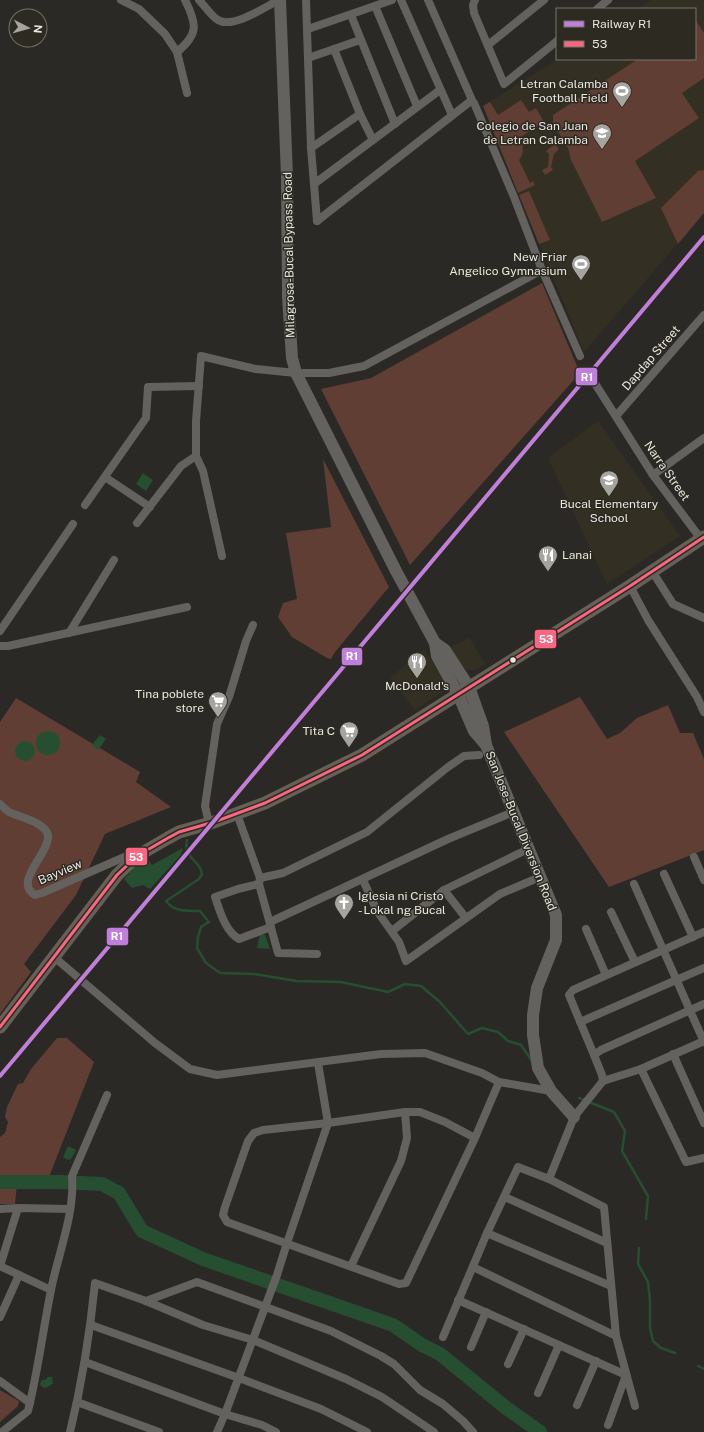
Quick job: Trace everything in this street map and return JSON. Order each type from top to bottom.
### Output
[{"type":"main road","name":"Milagrosa-Bucal Bypass Road","points":[[280,0],[287,176],[288,297],[292,358],[296,373],[434,643],[437,656],[464,691]]},
{"type":"main road","points":[[0,1027],[117,876],[130,862],[144,851],[179,832],[237,814],[265,803],[362,755],[630,586],[702,538]]},
{"type":"main road","name":"San Jose-Bucal Diversion Road","points":[[464,691],[474,731],[486,745],[556,915],[556,940],[537,988],[533,1015],[533,1035],[538,1068],[551,1091],[574,1117]]},
{"type":"street","points":[[121,0],[139,9],[165,34],[177,52],[187,93]]},
{"type":"street","points":[[177,52],[188,43],[195,28],[191,12],[185,0]]},
{"type":"street","points":[[199,0],[218,20],[229,24],[280,0]]},
{"type":"street","points":[[306,0],[311,148],[317,221],[472,100],[428,0]]},
{"type":"street","points":[[308,29],[392,0]]},
{"type":"street","points":[[401,0],[452,115]]},
{"type":"street","points":[[476,0],[472,6],[504,84],[556,42]]},
{"type":"street","points":[[488,45],[544,0]]},
{"type":"street","points":[[598,8],[608,0]]},
{"type":"street","points":[[375,6],[417,106]]},
{"type":"street","points":[[351,15],[395,124]]},
{"type":"street","points":[[308,58],[360,40]]},
{"type":"street","points":[[334,49],[360,114],[373,140]]},
{"type":"street","points":[[314,184],[440,90]]},
{"type":"street","points":[[474,103],[515,199],[542,270],[580,356]]},
{"type":"street","points":[[311,148],[360,114]]},
{"type":"street","points":[[222,556],[202,471],[196,456],[196,421],[201,356],[256,370],[296,373],[329,372],[364,366],[542,270]]},
{"type":"street","name":"Dapdap Street","points":[[616,416],[704,314]]},
{"type":"street","name":"Narra Street","points":[[589,374],[653,474],[702,538]]},
{"type":"street","points":[[85,505],[146,418],[148,387],[199,386]]},
{"type":"street","points":[[653,474],[704,438]]},
{"type":"street","points":[[138,523],[181,466],[196,456]]},
{"type":"street","points":[[105,477],[150,507]]},
{"type":"street","points":[[0,631],[73,524]]},
{"type":"street","points":[[69,633],[114,560]]},
{"type":"street","points":[[652,571],[673,604],[704,618]]},
{"type":"street","points":[[630,586],[648,620],[697,697],[704,712]]},
{"type":"street","points":[[0,646],[8,646],[186,607]]},
{"type":"street","points":[[209,823],[205,806],[217,724],[229,697],[246,641],[254,625]]},
{"type":"street","points":[[479,755],[464,756],[448,767],[367,832],[283,873],[215,897],[222,918],[233,935],[239,939],[448,839],[506,815]]},
{"type":"street","name":"Bayview","points":[[0,804],[9,812],[28,819],[44,828],[48,835],[46,844],[29,878],[28,886],[30,892],[35,895],[42,894],[129,855],[144,851]]},
{"type":"street","points":[[237,814],[259,881],[278,953],[317,954]]},
{"type":"street","points":[[392,931],[444,890],[522,852]]},
{"type":"street","points":[[694,857],[704,880]]},
{"type":"street","points":[[664,874],[693,937]]},
{"type":"street","points":[[363,880],[377,911],[399,942],[406,961],[500,894],[533,880]]},
{"type":"street","points":[[549,1179],[574,1117],[592,1092],[603,1081],[640,1069],[704,1041],[689,1011],[634,884]]},
{"type":"street","points":[[444,890],[466,918]]},
{"type":"street","points":[[611,912],[635,962]]},
{"type":"street","points":[[586,929],[606,975]]},
{"type":"street","points":[[603,1081],[602,1074],[569,995],[573,990],[704,932]]},
{"type":"street","points":[[54,957],[154,1043],[190,1070],[217,1075],[381,1054],[425,1053],[482,1073],[499,1082],[551,1091]]},
{"type":"street","points":[[580,1022],[704,968]]},
{"type":"street","points":[[594,1055],[601,1050],[704,1004]]},
{"type":"street","points":[[673,1054],[704,1123]]},
{"type":"street","points":[[217,1432],[226,1414],[277,1275],[328,1123],[318,1063]]},
{"type":"street","points":[[640,1069],[686,1162],[704,1158]]},
{"type":"street","points":[[475,1138],[445,1122],[420,1112],[405,1112],[328,1123],[263,1130],[254,1133],[248,1141],[223,1215],[228,1222],[399,1284],[406,1283],[475,1138],[499,1082]]},
{"type":"street","points":[[2,1432],[28,1411],[51,1290],[70,1210],[73,1191],[72,1176],[107,1095]]},
{"type":"street","points":[[351,1266],[401,1161],[407,1138],[405,1112]]},
{"type":"street","points":[[443,1337],[487,1233],[505,1197],[518,1166],[549,1179],[604,1207],[616,1336],[635,1406]]},
{"type":"street","points":[[505,1197],[607,1244]]},
{"type":"street","points":[[0,1209],[18,1208],[70,1210]]},
{"type":"street","points":[[18,1208],[0,1266],[51,1290]]},
{"type":"street","points":[[487,1233],[611,1286]]},
{"type":"street","points":[[473,1267],[616,1336]]},
{"type":"street","points":[[0,1317],[19,1275]]},
{"type":"street","points":[[146,1301],[197,1282],[331,1331],[394,1364],[420,1390],[443,1404],[463,1421],[473,1432]]},
{"type":"street","points":[[70,1432],[85,1362],[95,1283],[146,1301],[203,1325],[253,1340],[346,1379],[382,1397],[434,1432]]},
{"type":"street","points":[[458,1300],[626,1375]]},
{"type":"street","points":[[470,1347],[486,1312]]},
{"type":"street","points":[[91,1324],[321,1409],[367,1432]]},
{"type":"street","points":[[508,1364],[524,1329]]},
{"type":"street","points":[[538,1393],[559,1345]]},
{"type":"street","points":[[577,1405],[596,1361]]},
{"type":"street","points":[[85,1362],[226,1414],[260,1429],[276,1432]]},
{"type":"street","points":[[608,1425],[626,1375]]},
{"type":"street","points":[[0,1381],[30,1403]]},
{"type":"street","points":[[77,1402],[159,1432]]},
{"type":"shaded area","name":"Colegio de San Juan de Letran Calamba","points":[[651,0],[704,0],[704,213],[584,352],[483,106],[556,60],[696,60],[696,8],[639,8]]},
{"type":"shaded area","points":[[696,21],[704,33],[704,78],[682,93],[699,118],[635,161],[656,198],[602,222],[571,160],[568,148],[553,123],[553,115],[636,60],[696,60]]},
{"type":"shaded area","points":[[521,100],[529,112],[536,108],[544,122],[519,138],[523,149],[519,160],[530,183],[533,181],[535,185],[518,193],[483,106],[490,102],[498,115]]},
{"type":"shaded area","points":[[555,144],[559,149],[554,154],[551,167],[553,170],[545,175],[542,170],[548,167],[549,154],[546,151]]},
{"type":"shaded area","points":[[704,170],[704,213],[678,244],[661,208],[698,171]]},
{"type":"shaded area","points":[[529,191],[550,240],[539,244],[519,195]]},
{"type":"shaded area","points":[[704,233],[704,241],[191,853],[187,850]]},
{"type":"shaded area","points":[[542,283],[580,373],[410,565],[321,389],[371,378]]},
{"type":"shaded area","name":"Bucal Elementary School","points":[[598,421],[680,536],[607,584],[548,458]]},
{"type":"shaded area","points":[[323,459],[389,587],[335,652],[331,659],[292,637],[278,617],[283,603],[297,599],[286,533],[331,527]]},
{"type":"shaded area","points":[[143,473],[153,480],[146,491],[136,484]]},
{"type":"shaded area","points":[[469,638],[486,664],[474,670],[467,670],[461,667],[449,648]]},
{"type":"shaded area","name":"McDonald's","points":[[424,649],[444,680],[444,685],[442,692],[415,710],[390,678]]},
{"type":"shaded area","points":[[580,697],[607,739],[620,733],[637,718],[668,705],[680,733],[693,733],[704,759],[704,850],[609,887],[504,732]]},
{"type":"shaded area","points":[[16,698],[140,772],[136,782],[171,807],[105,834],[76,895],[24,964],[31,972],[0,1014],[0,722]]},
{"type":"shaded area","points":[[48,731],[56,735],[60,743],[56,751],[48,755],[40,751],[36,743],[40,735]]},
{"type":"shaded area","points":[[100,735],[106,739],[98,750],[92,745]]},
{"type":"shaded area","points":[[25,741],[32,744],[35,751],[32,758],[25,761],[18,758],[15,751],[18,744]]},
{"type":"shaded area","points":[[183,848],[181,855],[150,889],[143,885],[132,888],[124,879],[142,859],[145,861],[148,859],[152,865]]},
{"type":"shaded area","points":[[150,893],[154,896],[0,1079],[0,1072]]},
{"type":"shaded area","points":[[260,934],[265,935],[270,949],[257,948]]},
{"type":"shaded area","points":[[57,1038],[67,1038],[94,1062],[47,1182],[17,1183],[15,1204],[0,1204],[0,1137],[5,1133],[8,1122],[5,1117],[7,1107],[18,1084],[23,1083],[31,1069]]},
{"type":"shaded area","points":[[68,1146],[76,1150],[71,1159],[68,1160],[63,1157]]},
{"type":"shaded area","points":[[48,1377],[52,1377],[53,1383],[44,1388],[40,1384],[42,1380],[45,1380]]},
{"type":"shaded area","points":[[0,1390],[19,1401],[18,1406],[0,1422]]},
{"type":"waterway","points":[[187,840],[187,851],[201,869],[202,874],[199,879],[166,901],[169,905],[177,909],[186,911],[200,911],[209,922],[201,927],[197,948],[206,963],[220,973],[254,974],[297,981],[341,982],[388,992],[405,984],[421,986],[440,1002],[468,1034],[482,1028],[498,1032],[508,1041],[521,1045],[532,1061]]},
{"type":"waterway","points":[[579,1098],[614,1112],[625,1131],[622,1151],[648,1196],[646,1219]]},
{"type":"waterway","points":[[0,1182],[102,1184],[119,1193],[142,1231],[203,1259],[393,1325],[422,1345],[440,1354],[505,1407],[540,1432]]},
{"type":"waterway","points":[[639,1248],[638,1264],[648,1282],[650,1328],[653,1341],[661,1348],[675,1353]]},
{"type":"waterway","points":[[698,1366],[704,1369]]},
{"type":"rail line","name":"R1","points":[[0,1076],[704,237]]},
{"type":"transit line","name":"53","points":[[0,1027],[117,875],[137,856],[179,832],[214,822],[265,803],[362,755],[630,586],[704,537]]},
{"type":"place","name":"Letran Calamba Football Field","points":[[622,108]]},
{"type":"place","name":"Colegio de San Juan de Letran Calamba","points":[[602,150]]},
{"type":"place","name":"New Friar Angelico Gymnasium","points":[[581,281]]},
{"type":"place","name":"Bucal Elementary School","points":[[609,497]]},
{"type":"place","name":"Lanai","points":[[548,572]]},
{"type":"place","name":"McDonald's","points":[[417,679]]},
{"type":"place","name":"Tina poblete store","points":[[218,718]]},
{"type":"place","name":"Tita C","points":[[349,748]]},
{"type":"place","name":"Iglesia ni Cristo - Lokal ng Bucal","points":[[344,920]]}]
